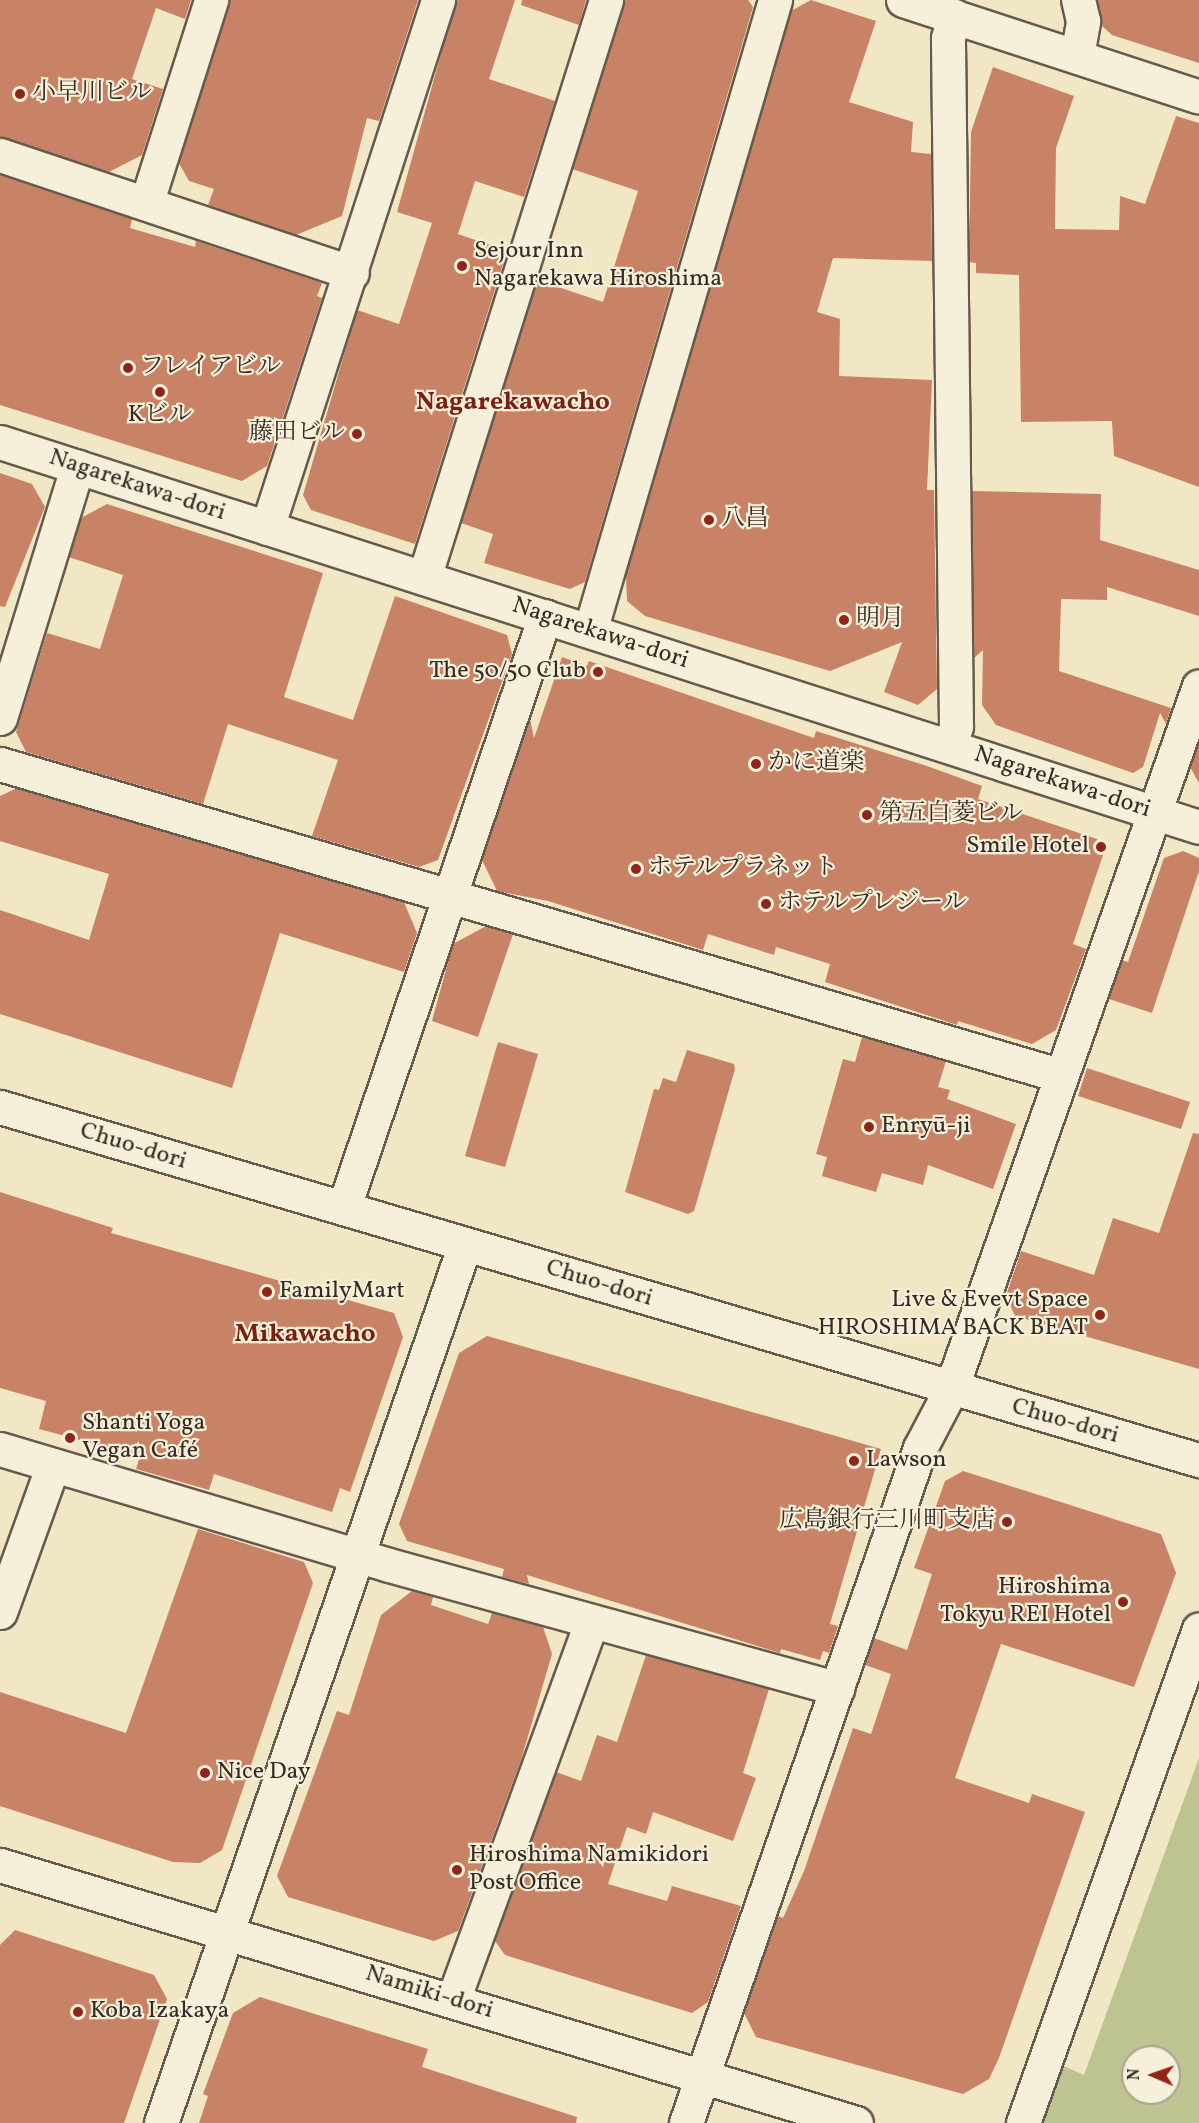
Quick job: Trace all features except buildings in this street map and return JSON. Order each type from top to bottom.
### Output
[{"type":"street","points":[[147,201],[211,0]]},
{"type":"street","points":[[267,528],[352,273],[438,0]]},
{"type":"street","points":[[424,578],[606,0]]},
{"type":"street","points":[[590,631],[775,0]]},
{"type":"street","points":[[903,0],[1199,97]]},
{"type":"street","points":[[1077,56],[1083,21],[1078,0]]},
{"type":"street","points":[[950,745],[956,726],[948,38],[954,16]]},
{"type":"street","points":[[0,155],[147,201],[352,273]]},
{"type":"street","name":"Nagarekawa-dori","points":[[0,442],[950,745],[1199,827]]},
{"type":"street","points":[[0,718],[12,640],[77,467]]},
{"type":"street","points":[[344,1207],[451,898],[545,616]]},
{"type":"street","points":[[686,2123],[920,1448],[951,1389],[1059,1075],[1199,686]]},
{"type":"street","points":[[0,764],[1059,1075]]},
{"type":"street","name":"Chuo-dori","points":[[0,1107],[344,1207],[951,1389],[1199,1460]]},
{"type":"street","points":[[161,2123],[465,1244]]},
{"type":"street","points":[[0,1449],[591,1622],[837,1688]]},
{"type":"street","points":[[0,1612],[54,1465]]},
{"type":"street","points":[[453,2000],[591,1622]]},
{"type":"street","points":[[1023,2123],[1199,1629]]},
{"type":"street","name":"Namiki-dori","points":[[0,1865],[856,2123]]},
{"type":"green space","points":[[1199,1758],[1199,2123],[1041,2123],[1062,2065],[1084,2075]]},
{"type":"place","name":"小早川ビル","points":[[20,94]]},
{"type":"place","name":"Sejour Inn Nagarekawa Hiroshima","points":[[462,266]]},
{"type":"place","name":"フレイアビル","points":[[128,368]]},
{"type":"place","name":"Kビル","points":[[160,392]]},
{"type":"place","name":"藤田ビル","points":[[357,434]]},
{"type":"place","name":"八昌","points":[[709,520]]},
{"type":"place","name":"明月","points":[[844,620]]},
{"type":"place","name":"The 50/50 Club","points":[[598,672]]},
{"type":"place","name":"かに道楽","points":[[756,764]]},
{"type":"place","name":"第五白菱ビル","points":[[867,815]]},
{"type":"place","name":"Smile Hotel","points":[[1101,847]]},
{"type":"place","name":"ホテルプラネット","points":[[636,869]]},
{"type":"place","name":"ホテルプレジール","points":[[766,904]]},
{"type":"place","name":"Enryū-ji","points":[[869,1127]]},
{"type":"place","name":"FamilyMart","points":[[267,1292]]},
{"type":"place","name":"Live & Evevt Space HIROSHIMA BACK BEAT","points":[[1100,1315]]},
{"type":"place","name":"Shanti Yoga Vegan Café","points":[[70,1438]]},
{"type":"place","name":"Lawson","points":[[854,1461]]},
{"type":"place","name":"広島銀行三川町支店","points":[[1007,1522]]},
{"type":"place","name":"Hiroshima Tokyu REI Hotel","points":[[1123,1602]]},
{"type":"place","name":"Nice Day","points":[[205,1773]]},
{"type":"place","name":"Hiroshima Namikidori Post Office","points":[[457,1870]]},
{"type":"place","name":"Koba Izakaya","points":[[78,2012]]},
{"type":"district","name":"Nagarekawacho","points":[[513,403]]},
{"type":"district","name":"Mikawacho","points":[[305,1335]]}]
